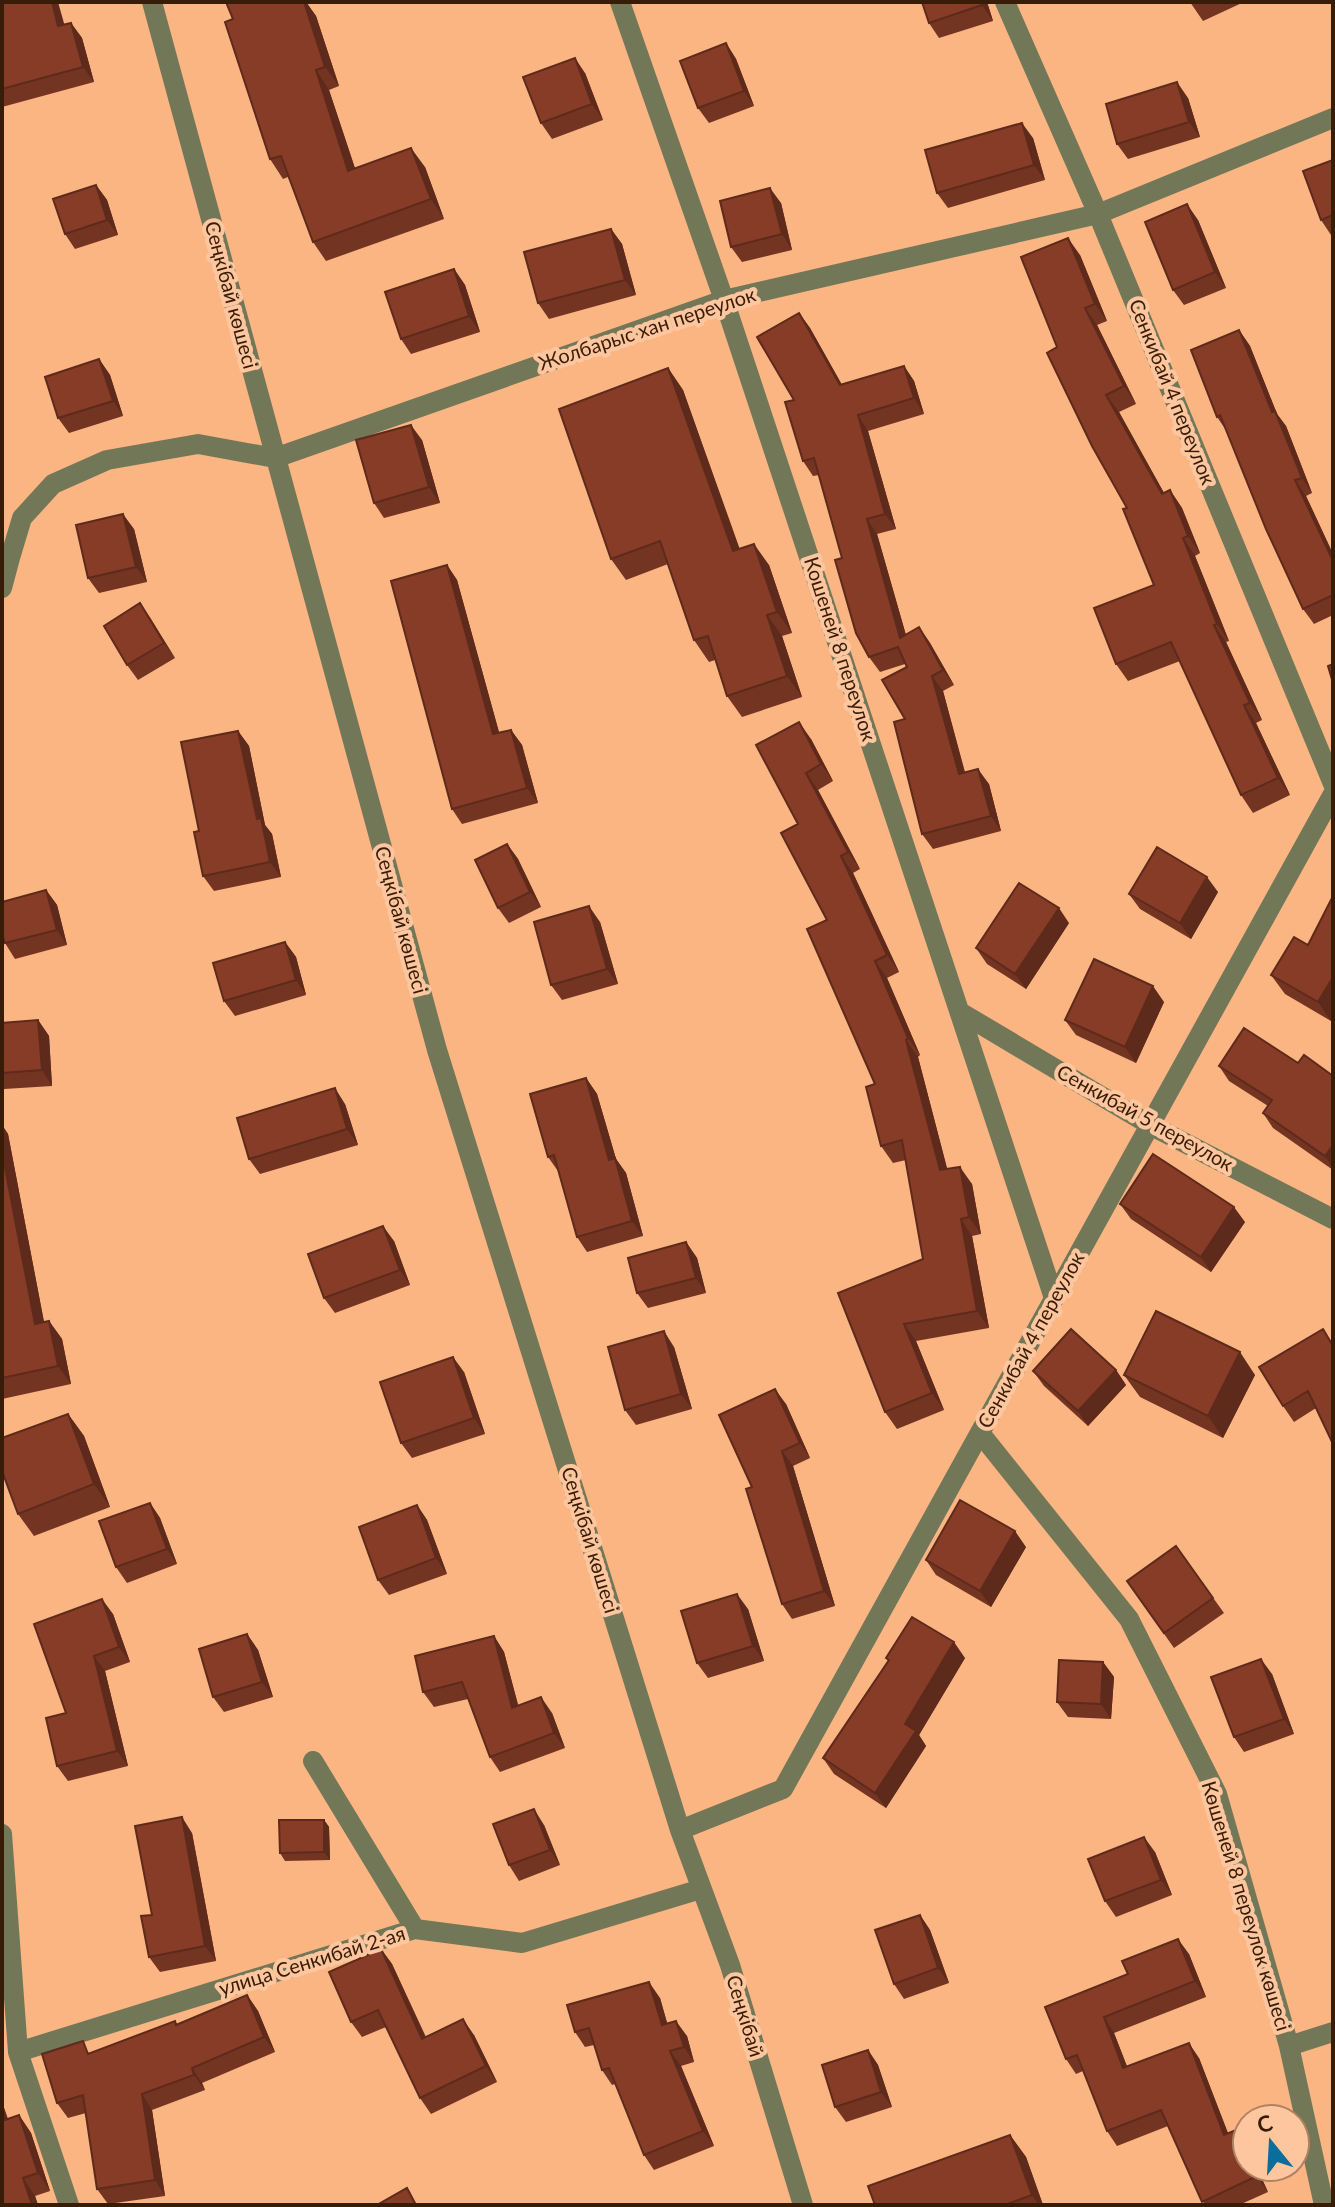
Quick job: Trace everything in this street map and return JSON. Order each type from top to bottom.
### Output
[{"type":"street","name":"Сеңкібай көшесі","points":[[152,2],[437,1050],[680,1830]]},
{"type":"street","name":"Кошеней 8 переулок","points":[[620,2],[724,300],[1054,1298]]},
{"type":"street","name":"Сенкибай 4 переулок","points":[[1005,2],[1098,214],[1333,784]]},
{"type":"street","name":"Жолбарыс хан переулок","points":[[6,559],[22,518],[53,484],[107,460],[198,444],[275,458],[724,300],[1098,214],[1333,118]]},
{"type":"street","points":[[2,588],[6,559]]},
{"type":"street","name":"Сенкибай 4 переулок","points":[[680,1830],[783,1789],[1333,794]]},
{"type":"street","name":"Сенкибай 5 переулок","points":[[960,1012],[1150,1125],[1333,1219]]},
{"type":"street","name":"Көшеней 8 переулок көшесі","points":[[980,1433],[1129,1619],[1217,1794],[1289,2046],[1324,2205]]},
{"type":"street","points":[[313,1761],[415,1929]]},
{"type":"street","name":"Сеңкібай","points":[[680,1830],[730,1965],[803,2205]]},
{"type":"street","points":[[2,1834],[18,2052],[69,2205]]},
{"type":"street","name":"улица Сенкибай 2-ая","points":[[18,2052],[415,1929],[522,1943],[701,1889]]},
{"type":"street","points":[[1289,2046],[1333,2032]]},
{"type":"building","points":[[2,2],[52,2],[58,26],[71,23],[83,67],[2,89]]},
{"type":"building","points":[[226,2],[304,2],[325,67],[316,70],[348,171],[411,148],[431,199],[313,242],[281,156],[270,159],[225,22],[233,19]]},
{"type":"building","points":[[922,2],[981,2],[982,5],[929,23]]},
{"type":"building","points":[[726,43],[744,91],[698,108],[680,61]]},
{"type":"building","points":[[575,58],[592,104],[541,123],[523,77]]},
{"type":"building","points":[[1177,82],[1189,122],[1117,144],[1106,104]]},
{"type":"building","points":[[1022,123],[1034,165],[937,193],[925,150]]},
{"type":"building","points":[[1333,160],[1333,215],[1321,220],[1303,171]]},
{"type":"building","points":[[96,185],[107,220],[65,234],[53,199]]},
{"type":"building","points":[[770,188],[782,234],[731,247],[720,201]]},
{"type":"building","points":[[1187,204],[1215,272],[1173,290],[1145,222]]},
{"type":"building","points":[[611,229],[625,280],[538,303],[524,252]]},
{"type":"building","points":[[1068,238],[1095,304],[1085,308],[1124,386],[1106,395],[1162,494],[1170,490],[1188,536],[1183,538],[1217,624],[1214,625],[1250,703],[1244,705],[1278,778],[1241,795],[1171,642],[1116,664],[1094,608],[1154,585],[1123,509],[1127,508],[1092,446],[1047,353],[1057,347],[1021,257]]},
{"type":"building","points":[[454,269],[469,316],[401,339],[385,292]]},
{"type":"building","points":[[799,313],[840,385],[904,366],[914,398],[858,415],[885,514],[867,519],[900,638],[919,627],[943,670],[932,676],[959,774],[978,769],[991,816],[922,834],[894,722],[905,719],[882,680],[907,667],[898,647],[869,657],[856,633],[835,560],[842,558],[814,458],[803,461],[785,402],[794,400],[757,337]]},
{"type":"building","points":[[1239,330],[1302,478],[1295,480],[1333,561],[1333,595],[1303,609],[1266,529],[1220,415],[1217,417],[1191,350]]},
{"type":"building","points":[[99,359],[113,401],[58,418],[45,377]]},
{"type":"building","points":[[668,368],[733,551],[754,544],[777,612],[767,615],[787,676],[727,696],[708,636],[694,640],[660,541],[611,559],[559,409]]},
{"type":"building","points":[[411,425],[429,487],[374,503],[356,440]]},
{"type":"building","points":[[123,514],[136,567],[88,578],[76,525]]},
{"type":"building","points":[[447,565],[493,734],[511,730],[527,788],[452,809],[391,581]]},
{"type":"building","points":[[140,603],[164,643],[127,665],[104,626]]},
{"type":"building","points":[[1333,664],[1333,683],[1328,666]]},
{"type":"building","points":[[799,722],[821,764],[806,773],[848,852],[841,856],[887,955],[875,961],[908,1038],[906,1040],[940,1170],[960,1167],[969,1217],[961,1219],[977,1311],[904,1324],[932,1393],[885,1412],[838,1293],[923,1259],[902,1140],[881,1146],[866,1087],[875,1084],[807,929],[827,920],[781,833],[798,824],[756,745]]},
{"type":"building","points":[[238,731],[257,819],[261,818],[270,862],[203,876],[194,832],[199,831],[181,742]]},
{"type":"building","points":[[507,844],[530,892],[498,908],[475,860]]},
{"type":"building","points":[[1157,847],[1207,877],[1180,923],[1129,894]]},
{"type":"building","points":[[1019,883],[1059,908],[1015,974],[976,948]]},
{"type":"building","points":[[46,890],[57,930],[5,943],[2,902]]},
{"type":"building","points":[[1333,896],[1333,977],[1318,1002],[1271,975],[1294,937],[1308,945]]},
{"type":"building","points":[[589,906],[607,969],[551,985],[534,922]]},
{"type":"building","points":[[285,942],[296,980],[224,1001],[213,963]]},
{"type":"building","points":[[1094,959],[1153,986],[1125,1047],[1065,1020]]},
{"type":"building","points":[[38,1020],[42,1070],[2,1073],[2,1023]]},
{"type":"building","points":[[1244,1028],[1298,1063],[1304,1055],[1333,1076],[1333,1145],[1325,1156],[1263,1113],[1272,1100],[1219,1066]]},
{"type":"building","points":[[586,1078],[609,1160],[615,1158],[632,1221],[577,1237],[554,1155],[548,1157],[530,1094]]},
{"type":"building","points":[[335,1088],[347,1129],[249,1159],[237,1118]]},
{"type":"building","points":[[2,1152],[35,1324],[49,1321],[58,1366],[2,1378]]},
{"type":"building","points":[[1153,1154],[1234,1207],[1201,1257],[1120,1204]]},
{"type":"building","points":[[383,1226],[400,1270],[324,1298],[308,1254]]},
{"type":"building","points":[[686,1242],[696,1278],[637,1293],[628,1258]]},
{"type":"building","points":[[1156,1311],[1240,1352],[1208,1416],[1124,1375]]},
{"type":"building","points":[[1071,1329],[1116,1370],[1078,1411],[1033,1371]]},
{"type":"building","points":[[1323,1329],[1333,1346],[1333,1444],[1308,1391],[1283,1406],[1259,1367]]},
{"type":"building","points":[[664,1331],[681,1394],[625,1410],[608,1347]]},
{"type":"building","points":[[453,1357],[474,1418],[401,1443],[380,1382]]},
{"type":"building","points":[[775,1389],[800,1443],[782,1451],[824,1591],[782,1604],[746,1489],[752,1487],[719,1415]]},
{"type":"building","points":[[68,1414],[94,1484],[18,1514],[2,1471],[2,1438]]},
{"type":"building","points":[[960,1500],[1015,1531],[980,1591],[926,1560]]},
{"type":"building","points":[[150,1503],[167,1549],[116,1567],[99,1521]]},
{"type":"building","points":[[417,1505],[436,1558],[378,1580],[359,1527]]},
{"type":"building","points":[[1176,1546],[1213,1598],[1164,1633],[1127,1581]]},
{"type":"building","points":[[737,1594],[753,1646],[697,1663],[681,1611]]},
{"type":"building","points":[[102,1599],[119,1647],[94,1656],[117,1751],[57,1766],[46,1718],[66,1713],[34,1624]]},
{"type":"building","points":[[912,1617],[954,1642],[905,1724],[916,1731],[875,1793],[823,1758],[889,1660],[886,1658]]},
{"type":"building","points":[[247,1634],[262,1682],[213,1697],[199,1649]]},
{"type":"building","points":[[494,1636],[512,1708],[541,1697],[554,1733],[490,1757],[462,1682],[423,1692],[415,1656]]},
{"type":"building","points":[[1261,1659],[1284,1719],[1234,1737],[1211,1677]]},
{"type":"building","points":[[1059,1660],[1103,1662],[1101,1704],[1057,1702]]},
{"type":"building","points":[[534,1809],[550,1850],[509,1865],[493,1824]]},
{"type":"building","points":[[182,1817],[205,1946],[149,1957],[141,1916],[152,1915],[135,1826]]},
{"type":"building","points":[[279,1820],[324,1820],[324,1852],[280,1853]]},
{"type":"building","points":[[1144,1837],[1161,1880],[1105,1901],[1088,1859]]},
{"type":"building","points":[[920,1915],[938,1968],[894,1984],[875,1930]]},
{"type":"building","points":[[1178,1939],[1195,1981],[1104,2017],[1123,2068],[1189,2043],[1224,2135],[1231,2132],[1231,2183],[1242,2183],[1202,2202],[1161,2110],[1107,2131],[1077,2055],[1066,2059],[1045,2007],[1128,1974],[1122,1961]]},
{"type":"building","points":[[381,1949],[422,2039],[463,2019],[486,2066],[420,2098],[378,2010],[351,2022],[329,1972]]},
{"type":"building","points":[[649,1982],[662,2025],[676,2021],[684,2047],[670,2051],[703,2131],[644,2155],[609,2068],[602,2070],[589,2028],[575,2032],[567,2005]]},
{"type":"building","points":[[247,1995],[264,2037],[192,2068],[194,2075],[142,2094],[155,2180],[97,2189],[83,2095],[57,2103],[42,2054],[83,2041],[88,2054],[175,2021],[176,2025]]},
{"type":"building","points":[[868,2050],[881,2092],[835,2107],[822,2065]]},
{"type":"building","points":[[19,2115],[38,2173],[23,2178],[32,2205],[2,2205],[2,2121]]},
{"type":"building","points":[[1010,2135],[1032,2195],[1005,2205],[875,2205],[868,2186]]},
{"type":"building","points":[[407,2188],[416,2205],[377,2205]]}]
